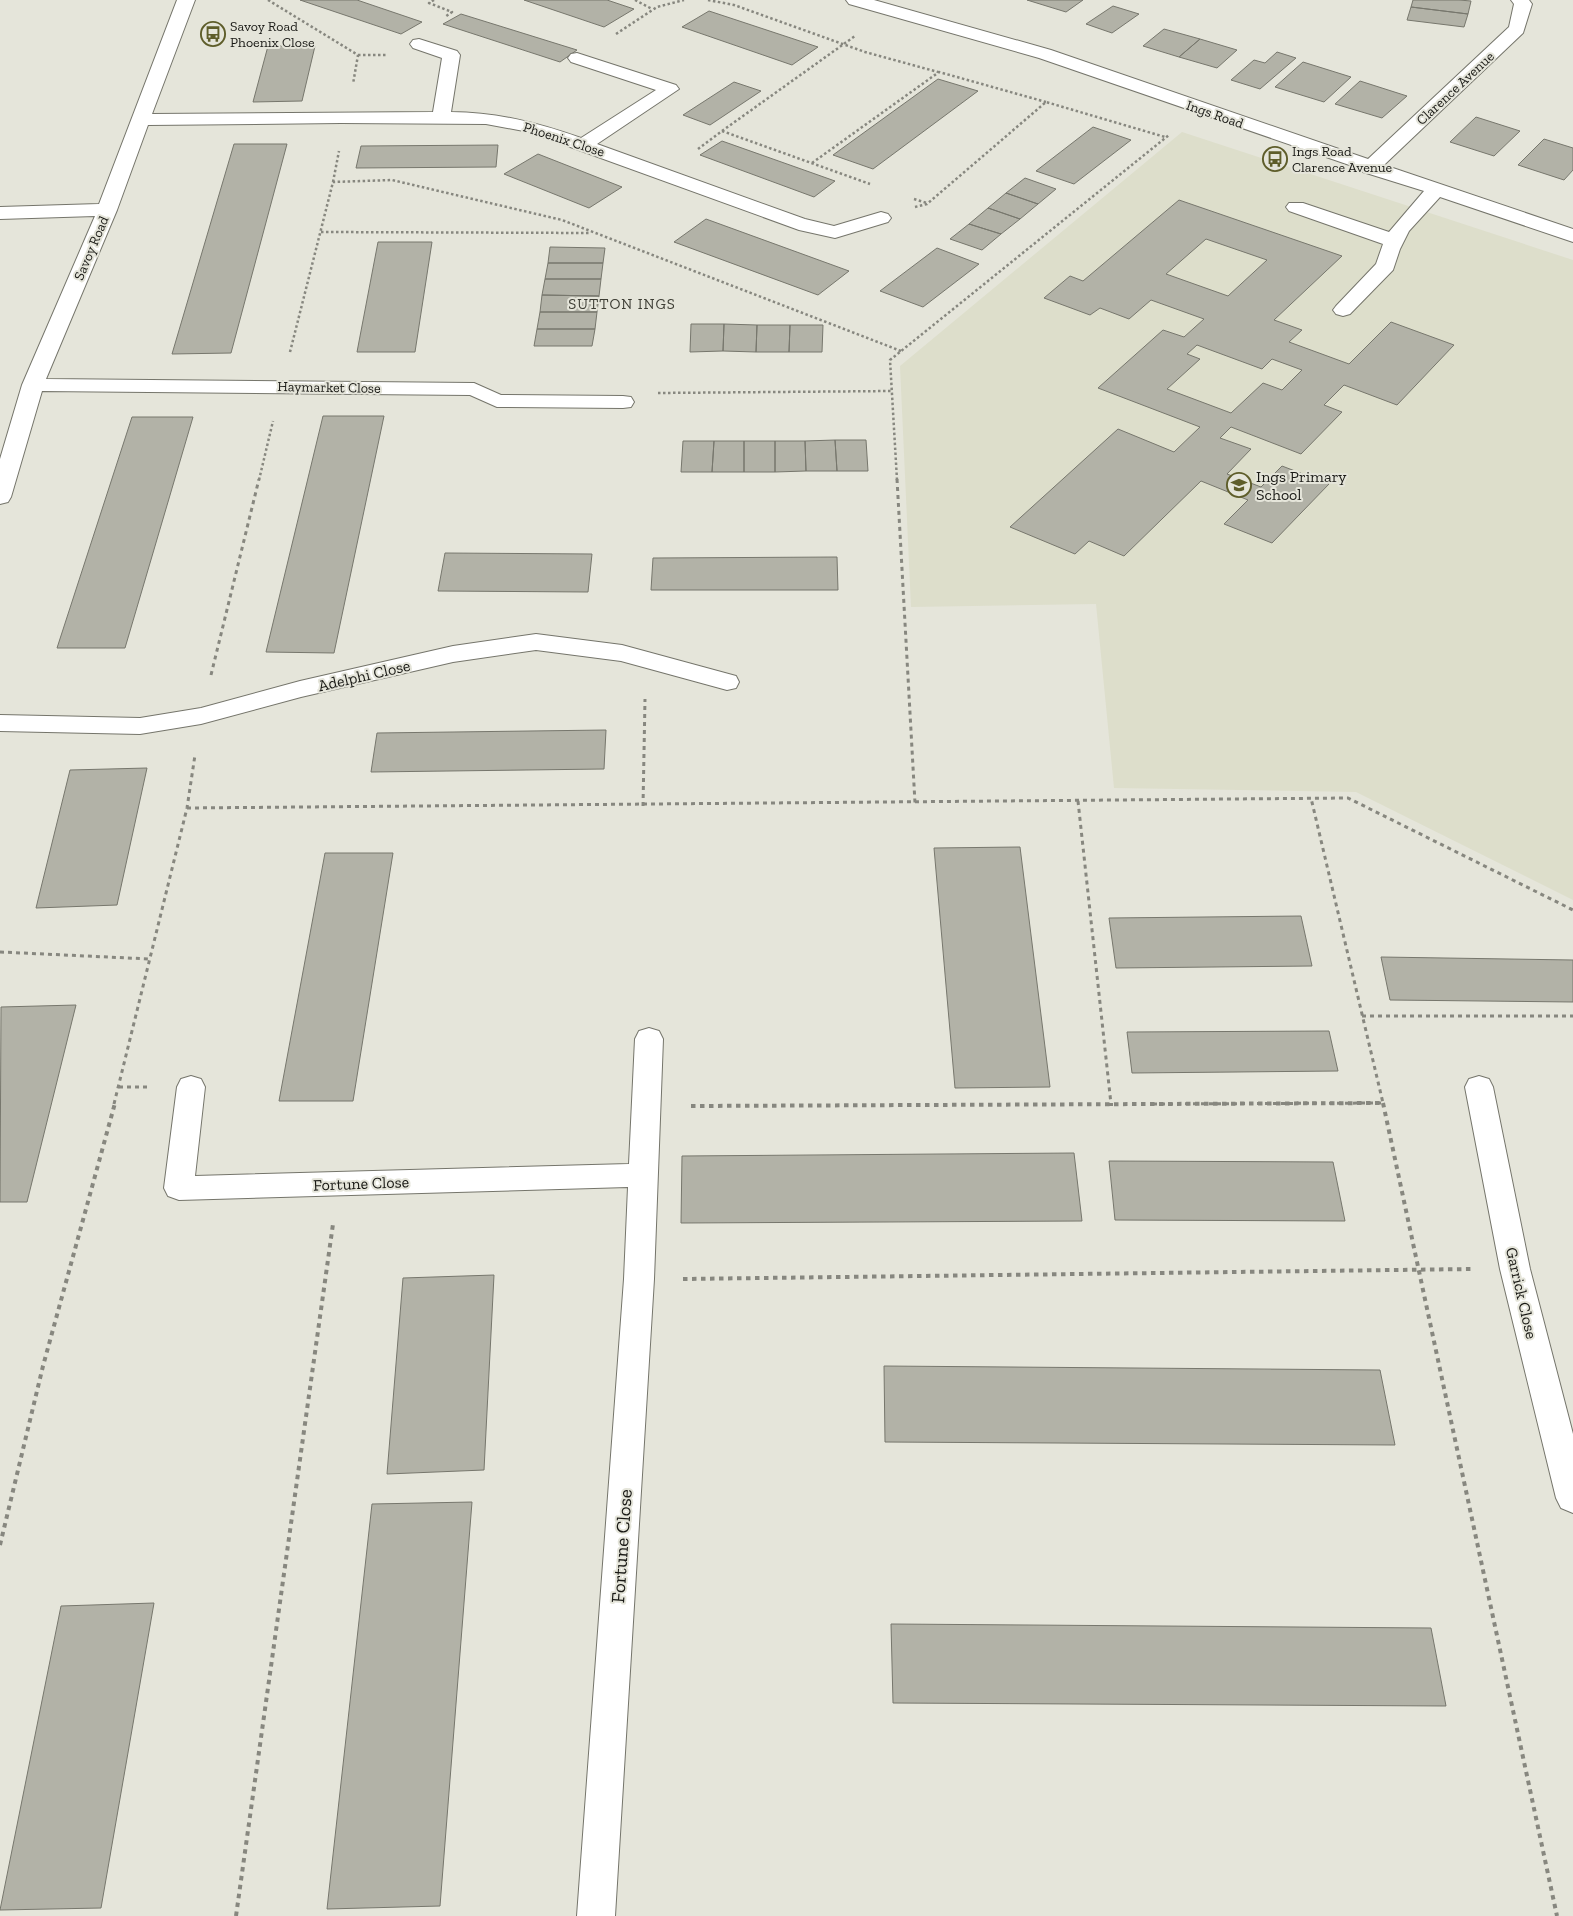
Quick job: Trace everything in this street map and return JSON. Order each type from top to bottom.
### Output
[{"type":"street","name":"Savoy Road","points":[[2,485],[33,385],[107,210],[186,0]]},
{"type":"street","name":"Ings Road","points":[[855,0],[1045,54],[1370,168],[1573,236]]},
{"type":"street","name":"Clarence Avenue","points":[[1370,168],[1517,29],[1523,4],[1520,0]]},
{"type":"street","points":[[418,44],[451,56],[441,118]]},
{"type":"street","points":[[577,58],[670,89],[584,144]]},
{"type":"street","name":"Phoenix Close","points":[[142,120],[346,117],[486,118],[533,127],[584,144],[808,226],[835,232],[881,218]]},
{"type":"street","points":[[1343,310],[1386,266],[1401,229],[1436,190]]},
{"type":"street","points":[[1296,207],[1395,241]]},
{"type":"street","points":[[0,213],[9,211],[107,210]]},
{"type":"street","name":"Haymarket Close","points":[[33,385],[474,389],[497,401],[623,402]]},
{"type":"street","name":"Adelphi Close","points":[[0,723],[140,726],[200,716],[300,689],[453,654],[536,642],[622,653],[727,682]]},
{"type":"street","name":"Fortune Close","points":[[596,1916],[639,1280],[647,1106],[648,1039]]},
{"type":"street","name":"Fortune Close","points":[[191,1087],[179,1188],[644,1175]]},
{"type":"street","name":"Garrick Close","points":[[1479,1087],[1515,1268],[1573,1498]]},
{"type":"path","points":[[0,1545],[44,1366],[119,1087],[187,808],[200,716],[332,182],[358,55],[268,0]]},
{"type":"path","points":[[635,0],[653,10]]},
{"type":"path","points":[[577,58],[653,10],[678,0],[684,0]]},
{"type":"path","points":[[708,0],[734,5],[844,44],[1166,138]]},
{"type":"path","points":[[664,174],[867,27],[890,33],[914,16]]},
{"type":"path","points":[[812,163],[939,72]]},
{"type":"path","points":[[881,218],[927,204],[1046,102]]},
{"type":"path","points":[[722,132],[874,185]]},
{"type":"path","points":[[915,803],[890,360],[1172,133]]},
{"type":"path","points":[[332,182],[392,180],[562,220],[901,351]]},
{"type":"path","points":[[910,197],[927,204]]},
{"type":"path","points":[[320,232],[594,233]]},
{"type":"path","points":[[623,402],[659,392],[892,391]]},
{"type":"path","points":[[643,806],[646,660]]},
{"type":"path","points":[[1311,798],[1382,1103],[1557,1916]]},
{"type":"path","points":[[187,808],[643,806],[1348,798],[1573,910]]},
{"type":"path","points":[[1078,801],[1111,1106]]},
{"type":"path","points":[[0,952],[150,959]]},
{"type":"path","points":[[1362,1016],[1573,1016]]},
{"type":"path","points":[[647,1106],[1111,1106],[1382,1103]]},
{"type":"path","points":[[236,1916],[339,1183]]},
{"type":"path","points":[[639,1280],[1515,1268]]},
{"type":"shaded area","name":"Ings Primary School","points":[[1182,132],[1573,260],[1573,900],[1356,792],[1114,788],[1096,604],[911,607],[900,366]]},
{"type":"building","points":[[300,0],[357,0],[422,22],[401,34]]},
{"type":"building","points":[[524,0],[607,0],[634,9],[604,27]]},
{"type":"building","points":[[1027,0],[1083,0],[1066,12]]},
{"type":"building","points":[[1413,0],[1471,1],[1468,14],[1411,7]]},
{"type":"building","points":[[1113,6],[1139,14],[1112,33],[1086,24]]},
{"type":"building","points":[[1411,7],[1468,14],[1464,27],[1407,20]]},
{"type":"building","points":[[709,11],[818,47],[792,65],[682,27]]},
{"type":"building","points":[[461,14],[577,50],[560,62],[443,24]]},
{"type":"building","points":[[1164,29],[1200,39],[1179,57],[1143,46]]},
{"type":"building","points":[[1200,39],[1237,50],[1217,68],[1179,57]]},
{"type":"building","points":[[268,46],[315,46],[302,101],[253,102]]},
{"type":"building","points":[[1277,52],[1296,58],[1260,89],[1231,80],[1254,60],[1265,63]]},
{"type":"building","points":[[1303,62],[1351,77],[1324,102],[1275,87]]},
{"type":"building","points":[[938,79],[978,91],[873,169],[833,155]]},
{"type":"building","points":[[1360,81],[1407,96],[1382,118],[1335,104]]},
{"type":"building","points":[[734,82],[761,91],[710,125],[683,115]]},
{"type":"building","points":[[1476,117],[1520,131],[1494,156],[1450,142]]},
{"type":"building","points":[[1093,127],[1131,140],[1074,184],[1036,171]]},
{"type":"building","points":[[1544,139],[1573,148],[1573,170],[1564,180],[1518,165]]},
{"type":"building","points":[[722,141],[835,181],[814,197],[700,155]]},
{"type":"building","points":[[234,144],[287,144],[231,353],[172,354]]},
{"type":"building","points":[[498,145],[496,167],[356,168],[361,146]]},
{"type":"building","points":[[538,154],[622,187],[589,208],[504,174]]},
{"type":"building","points":[[1025,178],[1056,189],[1038,204],[1006,193]]},
{"type":"building","points":[[1006,193],[1038,204],[1020,219],[988,208]]},
{"type":"building","points":[[1179,200],[1342,256],[1274,320],[1302,330],[1289,342],[1349,364],[1391,322],[1454,345],[1397,405],[1344,385],[1324,405],[1342,412],[1301,454],[1231,427],[1220,438],[1251,449],[1227,474],[1261,487],[1282,466],[1329,484],[1272,543],[1224,524],[1248,500],[1201,481],[1124,556],[1089,541],[1075,554],[1010,527],[1118,429],[1174,452],[1200,427],[1098,388],[1163,330],[1184,337],[1204,319],[1151,300],[1129,319],[1100,308],[1090,315],[1044,298],[1070,276],[1083,281]],"holes":[[[1206,239],[1267,260],[1228,296],[1166,274]],[[1197,345],[1262,369],[1272,359],[1302,370],[1282,390],[1263,383],[1231,413],[1167,389],[1200,359],[1187,354]]]},
{"type":"building","points":[[988,208],[1020,219],[1001,234],[969,224]]},
{"type":"building","points":[[706,219],[849,271],[818,295],[674,242]]},
{"type":"building","points":[[969,224],[1001,234],[982,250],[950,239]]},
{"type":"building","points":[[378,242],[432,242],[415,352],[357,352]]},
{"type":"building","points":[[550,247],[605,248],[603,263],[548,263]]},
{"type":"building","points":[[937,248],[979,264],[923,307],[880,291]]},
{"type":"building","points":[[548,263],[603,263],[601,279],[545,279]]},
{"type":"building","points":[[545,279],[601,279],[599,296],[542,295]]},
{"type":"building","points":[[542,295],[599,296],[597,312],[540,312]]},
{"type":"building","points":[[540,312],[597,312],[595,329],[537,329]]},
{"type":"building","points":[[691,324],[724,324],[723,351],[690,352]]},
{"type":"building","points":[[724,324],[757,325],[756,352],[723,351]]},
{"type":"building","points":[[757,325],[790,325],[789,352],[756,352]]},
{"type":"building","points":[[790,325],[823,325],[822,352],[789,352]]},
{"type":"building","points":[[537,329],[595,329],[592,346],[534,346]]},
{"type":"building","points":[[323,416],[384,416],[334,653],[266,652]]},
{"type":"building","points":[[132,417],[193,417],[125,648],[57,648]]},
{"type":"building","points":[[835,440],[866,440],[868,471],[837,471]]},
{"type":"building","points":[[835,440],[837,471],[806,471],[805,441]]},
{"type":"building","points":[[683,441],[714,441],[712,472],[681,472]]},
{"type":"building","points":[[714,441],[744,441],[744,472],[712,472]]},
{"type":"building","points":[[744,441],[775,441],[775,472],[744,472]]},
{"type":"building","points":[[775,441],[805,441],[806,471],[775,472]]},
{"type":"building","points":[[445,553],[592,554],[588,592],[438,591]]},
{"type":"building","points":[[837,557],[838,590],[651,590],[653,558]]},
{"type":"building","points":[[606,730],[604,769],[371,772],[377,733]]},
{"type":"building","points":[[147,768],[117,905],[36,908],[70,770]]},
{"type":"building","points":[[1020,847],[1050,1087],[955,1088],[934,848]]},
{"type":"building","points":[[325,853],[393,853],[353,1101],[279,1101]]},
{"type":"building","points":[[1301,916],[1312,966],[1116,968],[1109,918]]},
{"type":"building","points":[[1381,957],[1573,960],[1573,1002],[1390,1000]]},
{"type":"building","points":[[76,1005],[27,1202],[0,1202],[1,1007]]},
{"type":"building","points":[[1329,1031],[1338,1071],[1132,1073],[1127,1032]]},
{"type":"building","points":[[1074,1153],[1082,1221],[681,1223],[682,1156]]},
{"type":"building","points":[[1109,1161],[1333,1162],[1345,1221],[1115,1220]]},
{"type":"building","points":[[494,1275],[484,1470],[387,1474],[403,1278]]},
{"type":"building","points":[[884,1366],[1380,1370],[1395,1445],[885,1442]]},
{"type":"building","points":[[472,1502],[440,1906],[327,1909],[372,1504]]},
{"type":"building","points":[[154,1603],[101,1908],[0,1910],[61,1606]]},
{"type":"building","points":[[891,1624],[1431,1628],[1446,1706],[893,1703]]},
{"type":"place","name":"Savoy Road Phoenix Close","points":[[213,34]]},
{"type":"place","name":"Ings Road Clarence Avenue","points":[[1275,159]]},
{"type":"place","name":"Ings Primary School","points":[[1239,485]]},
{"type":"district","name":"SUTTON INGS","points":[[622,304]]}]
